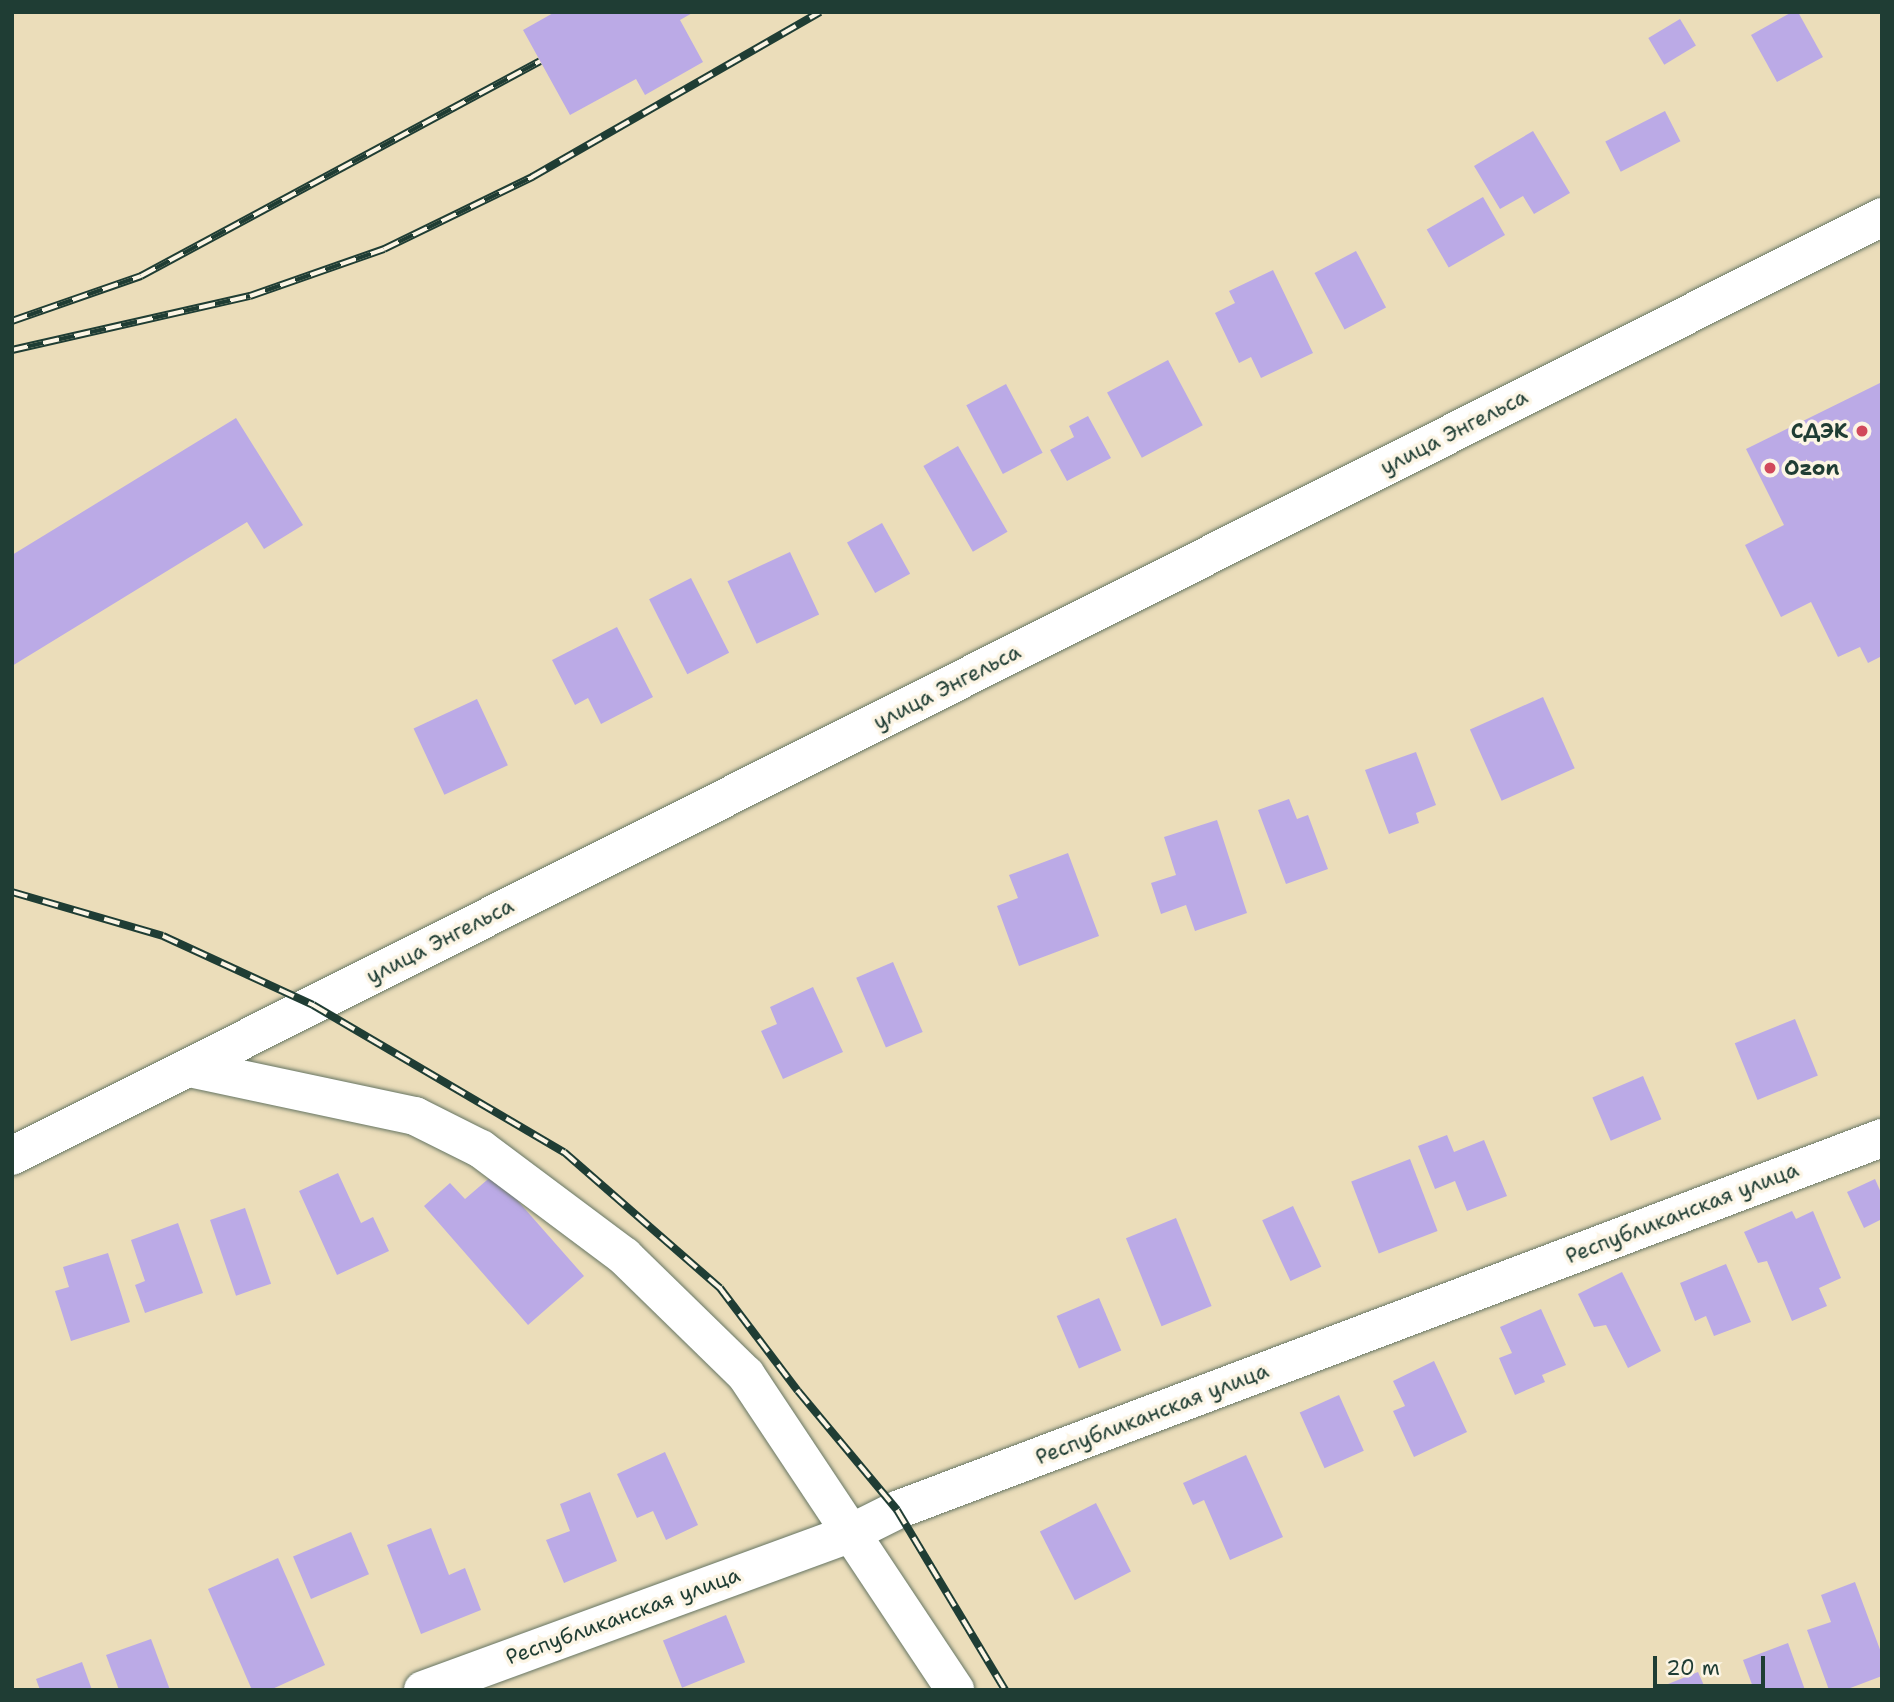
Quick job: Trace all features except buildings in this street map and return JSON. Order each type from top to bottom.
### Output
[{"type":"street","name":"улица Энгельса","points":[[12,1156],[1882,217]]},
{"type":"street","points":[[189,1068],[415,1116],[481,1149],[624,1256],[746,1375],[955,1690]]},
{"type":"street","name":"Республиканская улица","points":[[423,1690],[850,1533],[897,1510],[1882,1138]]},
{"type":"railway","points":[[12,350],[250,296],[384,249],[532,177],[820,12]]},
{"type":"railway","points":[[12,321],[141,276],[540,61]]},
{"type":"railway","points":[[12,892],[163,936],[313,1005],[564,1152],[720,1288],[798,1391],[897,1510],[1005,1690]]},
{"type":"place","name":"СДЭК","points":[[1862,431]]},
{"type":"place","name":"Ozon","points":[[1770,468]]}]
